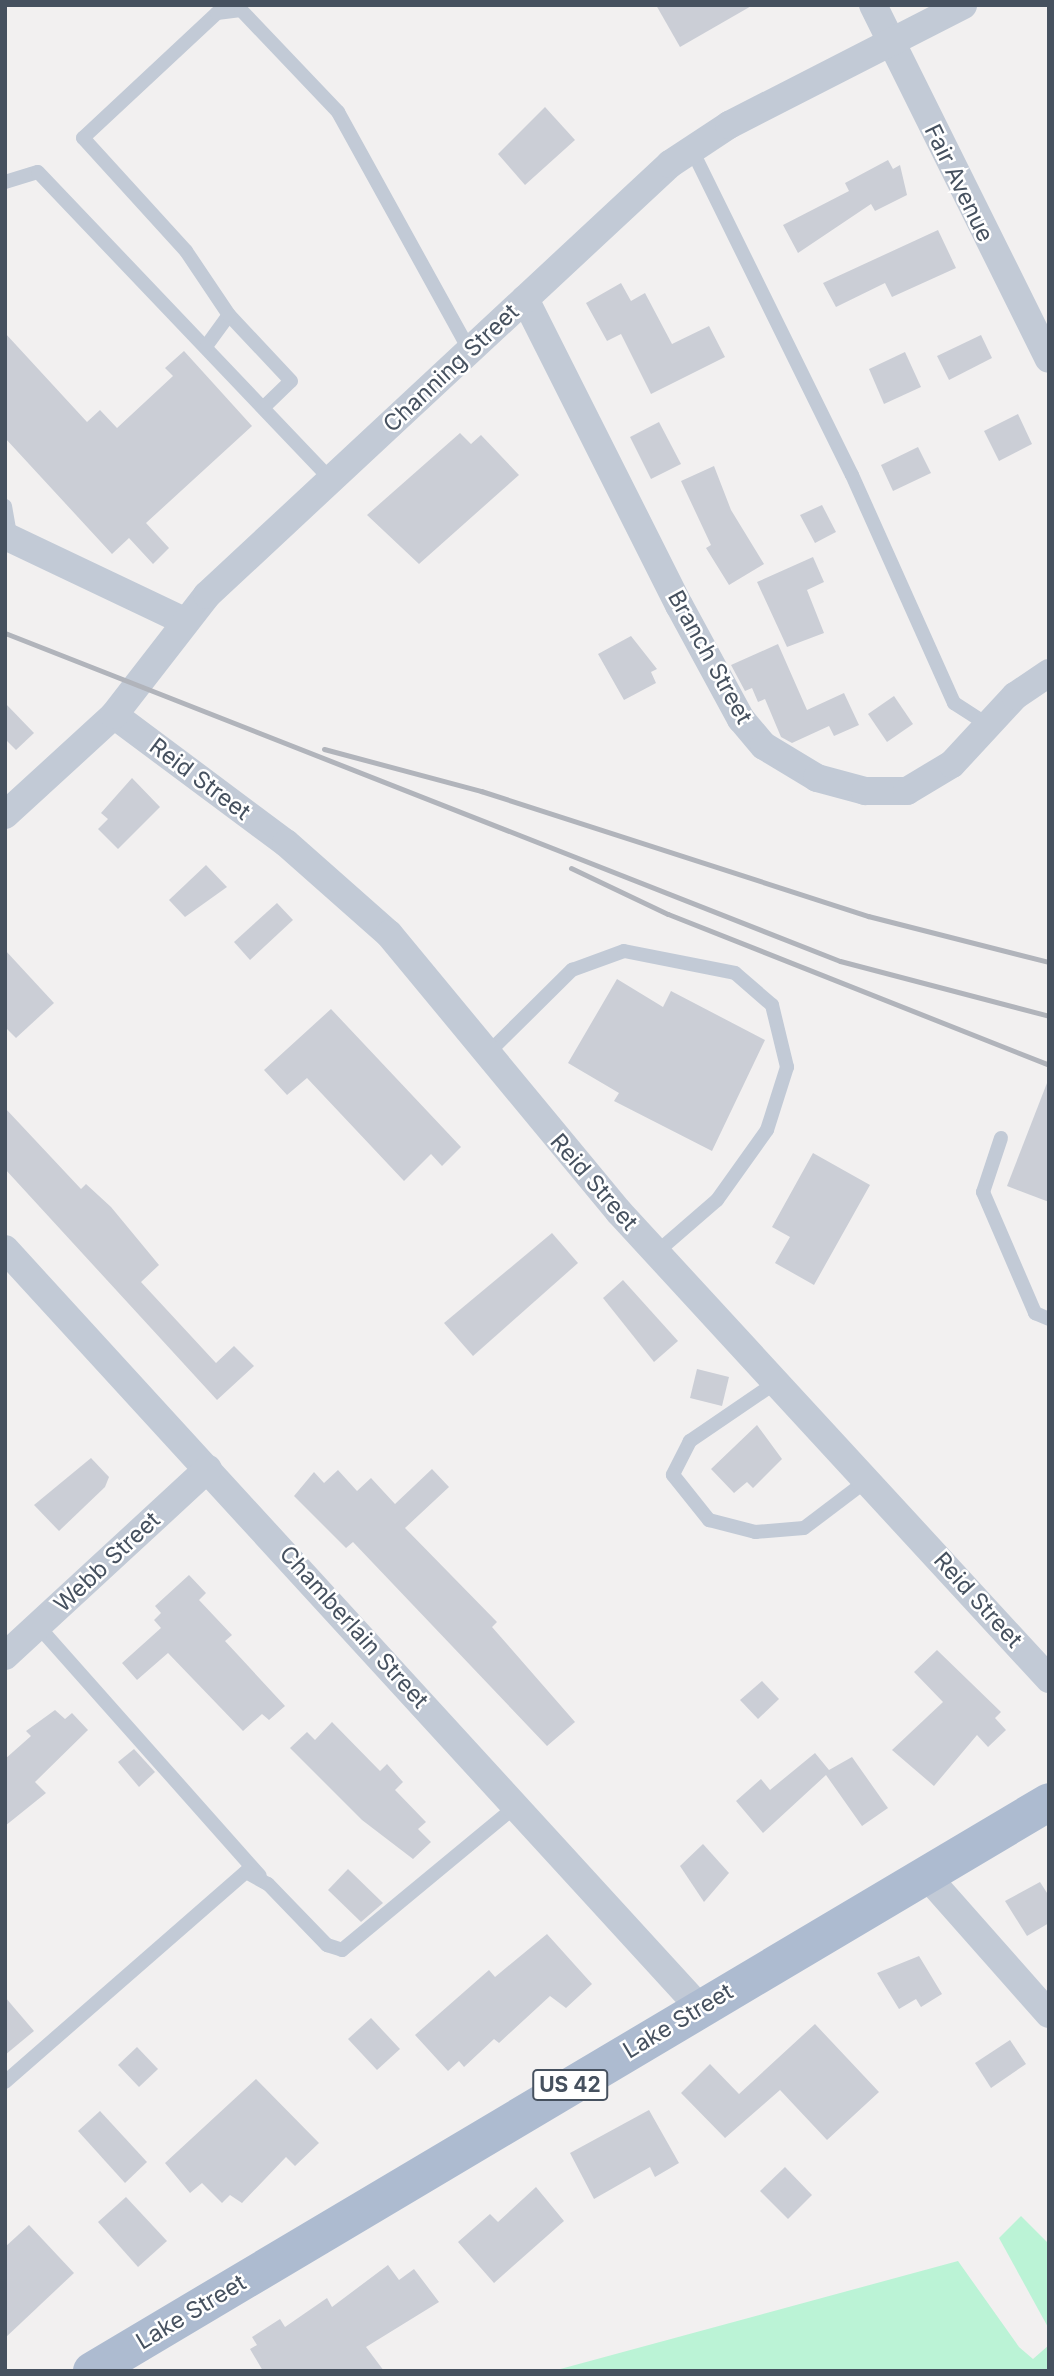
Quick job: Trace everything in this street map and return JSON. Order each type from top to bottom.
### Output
[{"type":"main road","name":"Lake Street","points":[[92,2371],[1049,1802]]},
{"type":"street","name":"Fair Avenue","points":[[873,5],[1049,359]]},
{"type":"street","name":"Channing Street","points":[[5,814],[114,715],[184,621],[331,480],[691,148],[890,41],[963,5]]},
{"type":"street","name":"Branch Street","points":[[526,299],[679,605],[741,719],[764,746],[817,778],[881,794],[931,781],[988,725],[1049,673]]},
{"type":"street","points":[[8,538],[184,621]]},
{"type":"street","name":"Reid Street","points":[[114,715],[348,895],[427,978],[487,1054],[657,1252],[870,1478],[1049,1679]]},
{"type":"street","name":"Chamberlain Street","points":[[5,1249],[700,2008]]},
{"type":"street","name":"Webb Street","points":[[5,1656],[208,1469]]},
{"type":"street","points":[[925,1874],[1049,2014]]},
{"type":"lane","points":[[264,407],[291,382],[229,315],[186,251],[83,138],[217,13],[241,10],[338,112],[470,351]]},
{"type":"lane","points":[[691,148],[852,475],[954,703],[988,725]]},
{"type":"lane","points":[[5,181],[38,172],[207,345],[331,480]]},
{"type":"lane","points":[[207,345],[229,315]]},
{"type":"lane","points":[[5,506],[8,538]]},
{"type":"lane","points":[[487,1054],[572,970],[624,951],[735,973],[772,1005],[787,1067],[766,1130],[717,1200],[657,1252]]},
{"type":"lane","points":[[1001,1138],[983,1192],[1035,1313],[1049,1319]]},
{"type":"lane","points":[[778,1381],[690,1441],[684,1452],[673,1475],[709,1520],[755,1532],[804,1528],[870,1478]]},
{"type":"lane","points":[[38,1626],[268,1884],[327,1945],[342,1950],[516,1806]]},
{"type":"lane","points":[[5,2082],[228,1882],[246,1872],[268,1884]]},
{"type":"green space","points":[[1021,2216],[1049,2244],[1049,2329],[999,2238]]},
{"type":"green space","points":[[958,2261],[1019,2347],[1033,2359],[1049,2345],[1049,2371],[553,2371]]},
{"type":"building","points":[[656,5],[753,5],[680,47]]},
{"type":"building","points":[[545,107],[575,140],[525,185],[498,154]]},
{"type":"building","points":[[888,160],[893,169],[900,165],[907,195],[875,211],[871,204],[798,253],[783,225],[849,191],[845,183]]},
{"type":"building","points":[[938,230],[956,268],[892,297],[885,283],[836,307],[823,283]]},
{"type":"building","points":[[621,283],[631,301],[645,293],[672,344],[709,326],[725,357],[651,394],[621,334],[607,341],[586,303]]},
{"type":"building","points":[[5,333],[87,422],[100,410],[117,428],[173,376],[165,368],[184,351],[252,426],[146,523],[169,548],[153,564],[129,538],[112,554],[5,438]]},
{"type":"building","points":[[981,335],[992,358],[949,380],[937,356]]},
{"type":"building","points":[[905,352],[921,387],[884,404],[869,369]]},
{"type":"building","points":[[1018,414],[1032,444],[999,461],[984,431]]},
{"type":"building","points":[[659,422],[681,464],[651,479],[630,437]]},
{"type":"building","points":[[460,433],[471,444],[481,435],[519,475],[419,564],[367,515]]},
{"type":"building","points":[[918,447],[931,473],[893,491],[881,465]]},
{"type":"building","points":[[714,466],[731,510],[764,564],[729,585],[706,548],[711,545],[681,481]]},
{"type":"building","points":[[822,505],[836,532],[815,543],[800,515]]},
{"type":"building","points":[[813,557],[824,582],[807,590],[824,633],[787,647],[757,582]]},
{"type":"building","points":[[631,636],[657,669],[651,672],[656,683],[624,700],[598,654]]},
{"type":"building","points":[[778,644],[807,710],[844,693],[859,725],[834,736],[829,726],[792,743],[781,737],[765,699],[758,702],[752,688],[745,691],[731,665]]},
{"type":"building","points":[[894,696],[913,724],[887,742],[868,714]]},
{"type":"building","points":[[5,703],[34,733],[16,750],[5,739]]},
{"type":"building","points":[[132,778],[160,807],[118,849],[98,829],[108,819],[101,813]]},
{"type":"building","points":[[206,865],[227,887],[185,917],[169,900]]},
{"type":"building","points":[[277,903],[293,920],[250,960],[234,942]]},
{"type":"building","points":[[5,950],[54,1003],[16,1038],[5,1027]]},
{"type":"building","points":[[617,979],[663,1007],[671,991],[765,1040],[712,1151],[614,1101],[619,1093],[568,1063]]},
{"type":"building","points":[[331,1009],[461,1147],[442,1166],[431,1154],[404,1181],[307,1078],[287,1095],[264,1070]]},
{"type":"building","points":[[1049,1083],[1049,1202],[1007,1186]]},
{"type":"building","points":[[5,1108],[81,1189],[86,1184],[111,1207],[159,1265],[141,1282],[216,1363],[234,1346],[254,1366],[217,1400],[5,1169]]},
{"type":"building","points":[[813,1153],[870,1185],[814,1285],[775,1263],[790,1237],[772,1227]]},
{"type":"building","points":[[552,1233],[578,1263],[473,1356],[444,1323]]},
{"type":"building","points":[[623,1280],[678,1341],[654,1362],[603,1298]]},
{"type":"building","points":[[697,1369],[729,1377],[722,1406],[690,1398]]},
{"type":"building","points":[[757,1425],[782,1459],[753,1488],[747,1482],[734,1493],[711,1469]]},
{"type":"building","points":[[91,1458],[109,1477],[105,1487],[59,1531],[34,1505]]},
{"type":"building","points":[[432,1469],[449,1487],[405,1528],[497,1622],[492,1627],[575,1722],[547,1746],[353,1542],[346,1548],[294,1496],[314,1472],[324,1483],[338,1470],[357,1491],[371,1478],[395,1504]]},
{"type":"building","points":[[189,1575],[206,1593],[199,1600],[232,1635],[225,1641],[285,1706],[269,1720],[262,1714],[243,1731],[168,1653],[137,1680],[122,1663],[161,1628],[154,1620],[161,1613],[155,1606]]},
{"type":"building","points":[[937,1650],[1001,1712],[995,1718],[1006,1730],[988,1747],[977,1735],[934,1786],[892,1750],[943,1702],[914,1672]]},
{"type":"building","points":[[762,1681],[779,1699],[758,1719],[740,1700]]},
{"type":"building","points":[[55,1710],[65,1719],[72,1713],[88,1730],[35,1782],[46,1793],[5,1826],[5,1759],[31,1736],[26,1731]]},
{"type":"building","points":[[332,1722],[380,1771],[387,1764],[403,1782],[395,1790],[426,1822],[418,1829],[431,1842],[413,1859],[362,1820],[290,1748],[307,1732],[315,1740]]},
{"type":"building","points":[[134,1749],[155,1772],[139,1787],[118,1762]]},
{"type":"building","points":[[815,1753],[829,1770],[852,1757],[888,1808],[862,1826],[826,1775],[763,1833],[736,1801],[761,1779],[770,1790]]},
{"type":"building","points":[[703,1844],[729,1873],[704,1902],[680,1866]]},
{"type":"building","points":[[348,1869],[383,1903],[361,1922],[328,1890]]},
{"type":"building","points":[[1040,1882],[1049,1896],[1049,1923],[1027,1936],[1005,1901]]},
{"type":"building","points":[[547,1934],[592,1984],[566,2008],[550,1996],[499,2043],[494,2039],[464,2067],[459,2061],[448,2071],[415,2035],[489,1970],[495,1977]]},
{"type":"building","points":[[919,1956],[942,1994],[921,2007],[916,1999],[899,2009],[877,1973]]},
{"type":"building","points":[[5,1997],[34,2031],[5,2055]]},
{"type":"building","points":[[371,2018],[400,2049],[377,2070],[348,2039]]},
{"type":"building","points":[[815,2024],[879,2092],[827,2140],[780,2090],[725,2138],[681,2093],[710,2064],[739,2094]]},
{"type":"building","points":[[1010,2040],[1026,2064],[991,2088],[975,2063]]},
{"type":"building","points":[[137,2047],[158,2069],[139,2087],[118,2065]]},
{"type":"building","points":[[256,2079],[319,2143],[295,2166],[286,2157],[242,2203],[230,2195],[222,2203],[202,2183],[190,2193],[165,2163]]},
{"type":"building","points":[[649,2110],[679,2163],[655,2177],[650,2167],[594,2199],[570,2153]]},
{"type":"building","points":[[100,2111],[147,2162],[125,2183],[78,2131]]},
{"type":"building","points":[[785,2167],[812,2195],[788,2219],[760,2191]]},
{"type":"building","points":[[536,2187],[564,2221],[494,2283],[458,2242],[490,2214],[498,2222]]},
{"type":"building","points":[[126,2197],[167,2241],[138,2267],[98,2222]]},
{"type":"building","points":[[29,2225],[74,2273],[5,2338],[5,2247]]},
{"type":"building","points":[[388,2265],[399,2280],[414,2269],[439,2302],[366,2347],[384,2371],[263,2371],[250,2349],[257,2345],[252,2337],[280,2319],[285,2327],[327,2298],[332,2307]]},
{"type":"railway","points":[[5,633],[840,961],[1049,1016]]},
{"type":"railway","points":[[324,749],[481,791],[868,916],[1049,962]]},
{"type":"railway","points":[[571,868],[668,914],[1049,1065]]}]
